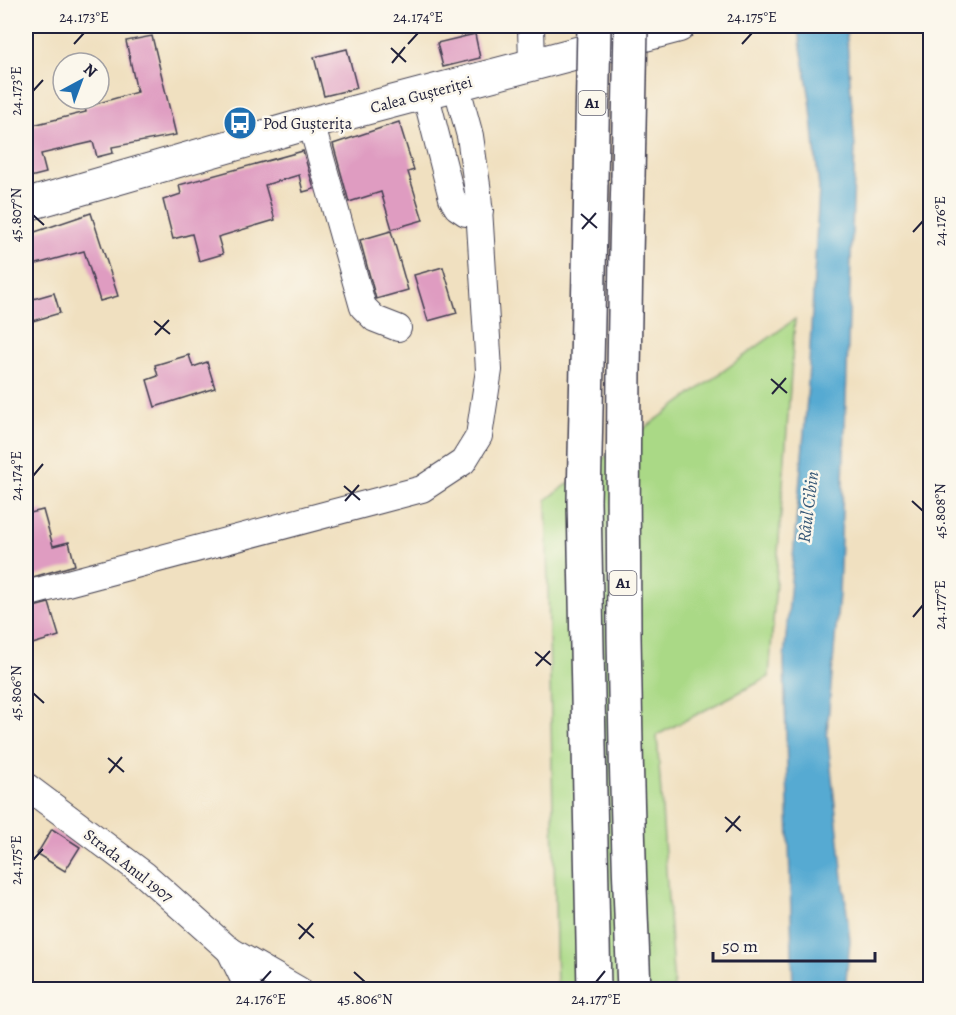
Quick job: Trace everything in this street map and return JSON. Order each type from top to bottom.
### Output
[{"type":"highway","name":"A1","points":[[594,26],[584,501],[594,990]]},
{"type":"highway","name":"A1","points":[[631,26],[623,322],[623,644],[634,990]]},
{"type":"main road","name":"Calea Gușteriței","points":[[26,205],[311,123],[678,26]]},
{"type":"street","points":[[531,26],[532,65]]},
{"type":"street","points":[[26,594],[422,489],[463,462],[479,436],[489,370],[480,210],[470,136],[456,84]]},
{"type":"street","points":[[425,92],[452,198],[457,207],[466,213],[480,210]]},
{"type":"street","points":[[311,123],[363,307],[375,319],[398,328]]},
{"type":"street","name":"Strada Anul 1907","points":[[26,786],[145,875],[228,949]]},
{"type":"street","points":[[228,949],[249,990]]},
{"type":"street","points":[[228,949],[299,990]]},
{"type":"green space","points":[[795,319],[769,677],[657,735],[674,989],[557,989],[546,500]]},
{"type":"water","name":"Râul Cibin","points":[[794,26],[846,26],[855,148],[839,594],[827,732],[850,941],[845,989],[793,989],[784,660],[807,399],[819,189],[810,99],[798,30]]},
{"type":"building","points":[[475,34],[480,58],[443,67],[437,43]]},
{"type":"building","points":[[152,36],[176,135],[112,147],[113,153],[97,157],[93,142],[41,154],[46,173],[26,178],[26,118],[31,117],[33,125],[86,111],[111,111],[111,100],[137,92],[126,41]]},
{"type":"building","points":[[347,49],[357,88],[324,96],[314,57]]},
{"type":"building","points":[[399,122],[414,170],[408,172],[423,220],[392,229],[381,192],[349,202],[333,144]]},
{"type":"building","points":[[303,151],[314,189],[303,192],[299,175],[265,185],[275,220],[218,237],[223,254],[199,261],[192,234],[173,239],[163,200],[181,194],[179,185]]},
{"type":"building","points":[[91,213],[118,296],[100,301],[84,251],[26,267],[26,235]]},
{"type":"building","points":[[391,231],[408,290],[376,299],[360,240]]},
{"type":"building","points":[[443,267],[457,313],[428,321],[414,275]]},
{"type":"building","points":[[54,293],[60,313],[26,323],[26,301]]},
{"type":"building","points":[[189,355],[193,367],[207,362],[215,388],[155,407],[147,380],[158,376],[155,365]]},
{"type":"building","points":[[43,510],[53,546],[69,542],[75,565],[26,579],[26,514]]},
{"type":"building","points":[[49,603],[59,636],[26,646],[26,609]]},
{"type":"building","points":[[52,829],[80,847],[65,871],[37,854]]},
{"type":"place","name":"Pod Gușterița","points":[[240,123]]}]
